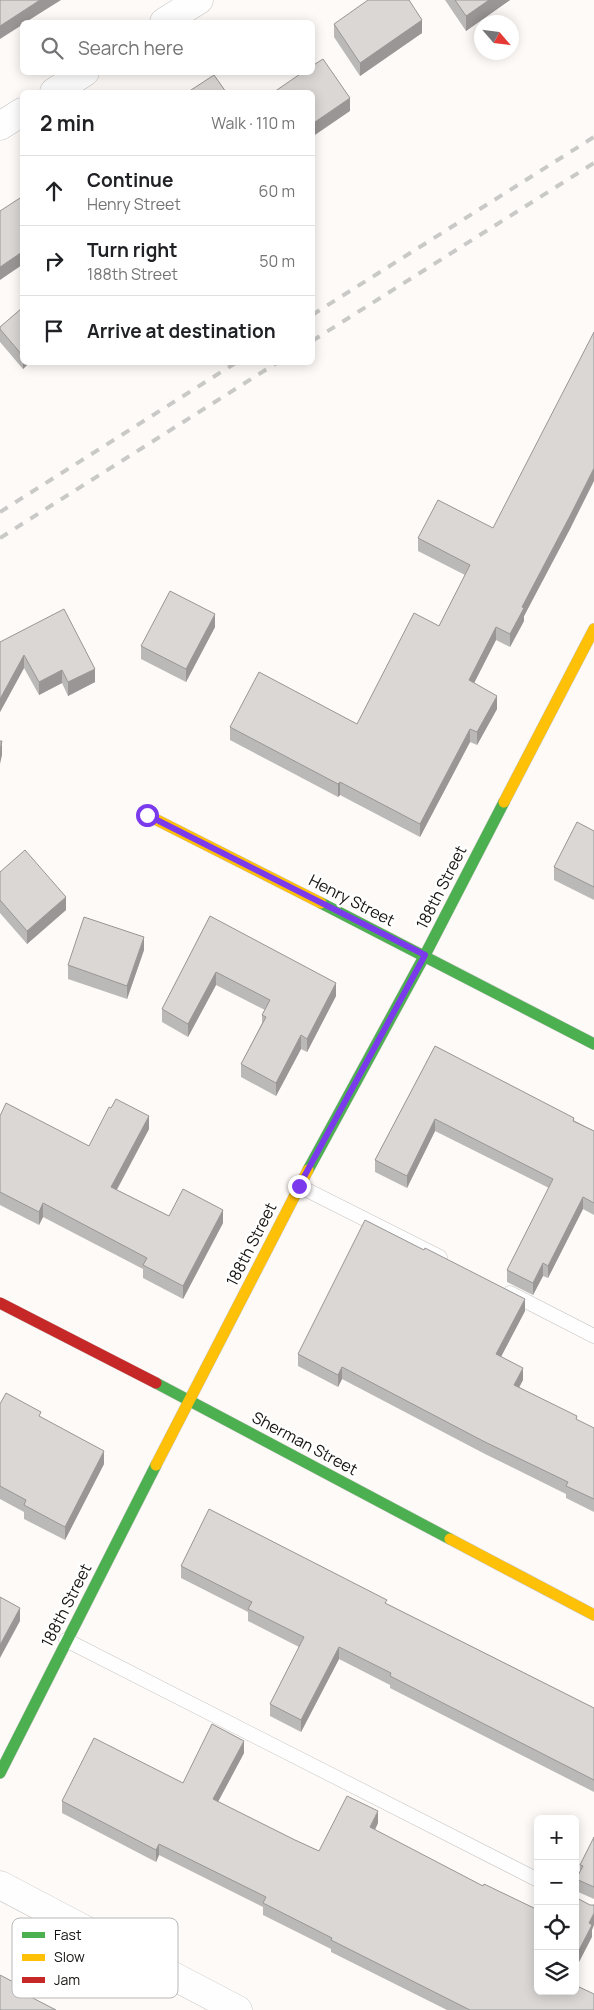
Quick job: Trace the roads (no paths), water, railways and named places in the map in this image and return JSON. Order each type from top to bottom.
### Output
[{"type":"street","points":[[167,20],[199,0]]},
{"type":"street","points":[[57,90],[80,75]]},
{"type":"street","points":[[0,126],[20,113]]},
{"type":"street","name":"188th Street","points":[[0,1773],[66,1640],[299,1186],[425,955],[594,629]]},
{"type":"street","name":"Henry Street","points":[[147,815],[425,955],[594,1044]]},
{"type":"street","name":"Sherman Street","points":[[0,1302],[594,1615]]},
{"type":"street","points":[[0,1885],[63,1918]]},
{"type":"street","points":[[178,1978],[238,2010]]},
{"type":"lane","points":[[299,1186],[455,1265]]},
{"type":"lane","points":[[499,1287],[594,1336]]},
{"type":"lane","points":[[66,1640],[534,1878]]},
{"type":"railway","points":[[315,313],[594,137]]},
{"type":"railway","points":[[315,339],[594,163]]},
{"type":"railway","points":[[0,512],[232,365]]},
{"type":"railway","points":[[0,538],[273,365]]}]
